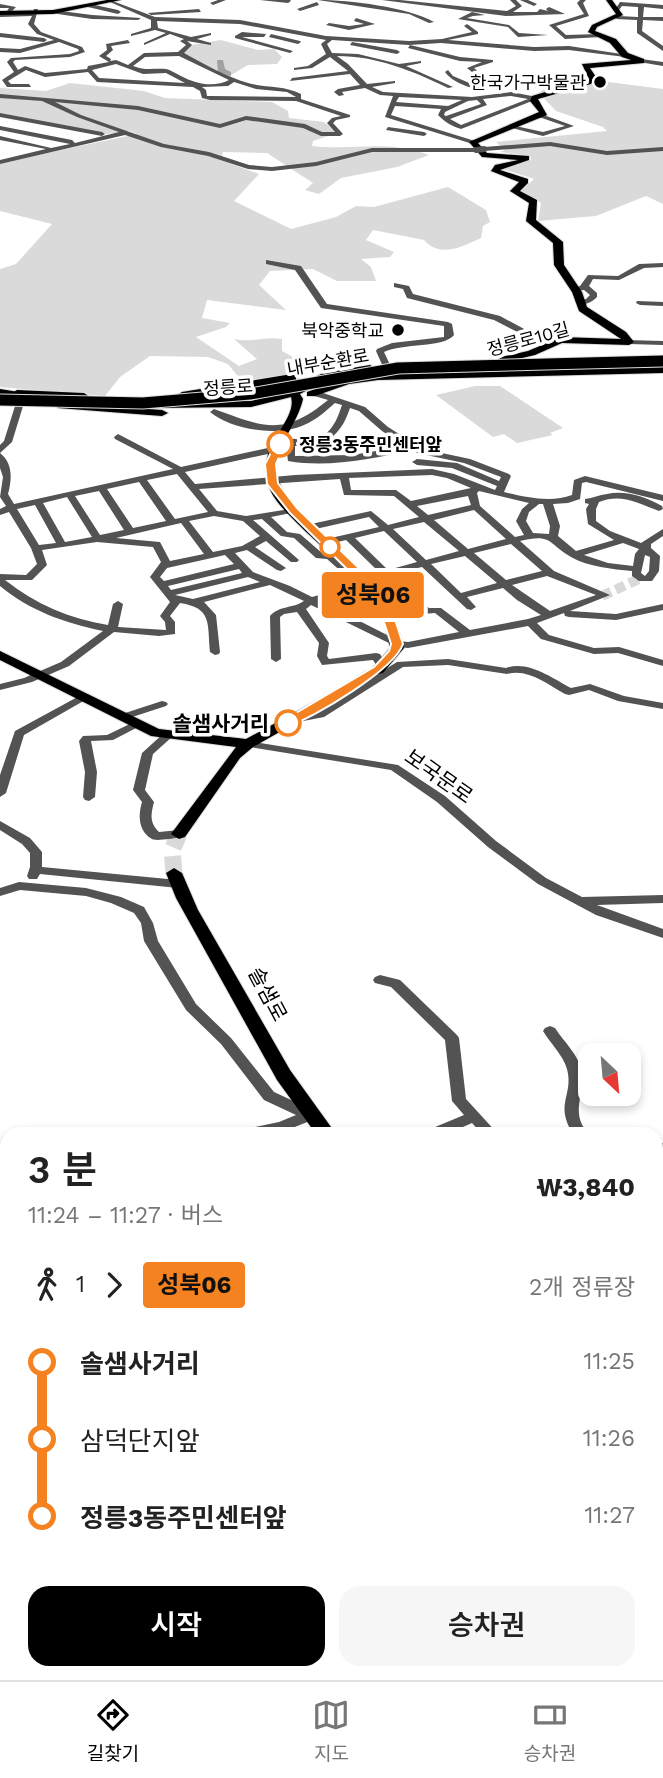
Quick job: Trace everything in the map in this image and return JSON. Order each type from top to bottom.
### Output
[{"type":"highway","name":"내부순환로","points":[[6,400],[143,403],[250,394],[365,372],[586,363],[662,366]]},
{"type":"highway","points":[[6,400],[142,400],[368,365],[496,367]]},
{"type":"highway","name":"내부순환로","points":[[496,367],[662,366]]},
{"type":"highway","points":[[6,400],[139,409],[208,409],[377,378],[496,367]]},
{"type":"main road","points":[[609,0],[617,13],[592,28],[591,32],[613,41],[625,55],[641,61]]},
{"type":"main road","points":[[0,11],[35,14],[69,12],[101,2],[115,1]]},
{"type":"main road","points":[[0,11],[35,14],[86,6]]},
{"type":"main road","points":[[480,149],[511,127],[541,116],[544,110],[537,102],[591,80],[591,74],[585,66],[641,61]]},
{"type":"main road","name":"정릉로10길","points":[[480,149],[527,159],[498,167],[495,172],[525,181],[514,191],[534,202],[531,221],[558,242],[559,265],[580,288],[579,301],[591,316],[618,331],[629,342]]},
{"type":"main road","name":"정릉로10길","points":[[549,353],[580,341],[629,342]]},
{"type":"main road","points":[[436,365],[549,353],[630,364]]},
{"type":"main road","points":[[520,358],[630,364]]},
{"type":"main road","name":"정릉로10길","points":[[496,367],[520,358]]},
{"type":"main road","name":"정릉로10길","points":[[472,372],[520,358]]},
{"type":"main road","name":"정릉로","points":[[6,400],[146,413],[214,412],[267,407],[296,396],[327,375],[387,367],[436,365],[472,372],[496,367],[630,364],[662,366]]},
{"type":"main road","name":"정릉로","points":[[6,400],[46,399],[184,407],[251,404],[314,393],[347,382],[378,377],[662,366]]},
{"type":"main road","name":"정릉로","points":[[0,391],[6,400]]},
{"type":"main road","points":[[296,396],[283,445],[271,464],[271,480],[293,510],[386,610],[397,644],[395,652],[380,668]]},
{"type":"main road","name":"보국문로","points":[[0,655],[129,720],[167,736],[248,744]]},
{"type":"main road","points":[[179,834],[229,762],[248,744],[343,692]]},
{"type":"main road","name":"솔샘로","points":[[176,879],[194,918],[273,1059],[321,1127]]},
{"type":"street","points":[[213,3],[223,0]]},
{"type":"street","points":[[262,0],[288,1]]},
{"type":"street","points":[[385,0],[418,6],[469,8],[504,15],[533,16],[548,11]]},
{"type":"street","points":[[446,0],[548,11]]},
{"type":"street","points":[[513,0],[519,5],[518,8]]},
{"type":"street","points":[[523,0],[534,4]]},
{"type":"street","points":[[540,24],[587,15],[580,4],[583,0]]},
{"type":"street","points":[[115,1],[144,18],[156,29],[209,44]]},
{"type":"street","points":[[313,3],[372,14],[414,15],[429,12]]},
{"type":"street","points":[[663,7],[620,4],[617,13],[663,19]]},
{"type":"street","points":[[86,6],[144,18]]},
{"type":"street","points":[[641,6],[639,33],[662,48]]},
{"type":"street","points":[[518,8],[504,15],[493,17],[472,14],[461,19],[510,28],[518,35],[545,35]]},
{"type":"street","points":[[348,9],[414,15],[431,22]]},
{"type":"street","points":[[119,28],[121,24],[144,18],[185,11],[212,12]]},
{"type":"street","points":[[32,25],[35,14],[58,19],[69,12],[109,19],[144,18]]},
{"type":"street","points":[[356,20],[372,14]]},
{"type":"street","points":[[94,16],[222,21],[266,27],[329,25],[349,28],[374,25],[335,18],[329,25]]},
{"type":"street","points":[[222,21],[227,18],[266,27],[298,42]]},
{"type":"street","points":[[96,27],[109,19]]},
{"type":"street","points":[[555,23],[552,25],[562,36],[604,36]]},
{"type":"street","points":[[0,36],[32,25]]},
{"type":"street","points":[[18,72],[15,64],[65,62],[66,57],[81,56],[82,50],[39,33],[32,25]]},
{"type":"street","points":[[467,26],[483,35]]},
{"type":"street","points":[[266,27],[237,36],[290,51]]},
{"type":"street","points":[[296,27],[331,38],[384,43],[457,35]]},
{"type":"street","points":[[483,35],[437,33],[432,38],[483,35],[510,28]]},
{"type":"street","points":[[133,35],[156,29]]},
{"type":"street","points":[[146,44],[168,34]]},
{"type":"street","points":[[182,54],[180,52],[189,46],[183,41],[209,34]]},
{"type":"street","points":[[384,43],[391,35]]},
{"type":"street","points":[[0,36],[58,41]]},
{"type":"street","points":[[0,36],[13,43],[44,44]]},
{"type":"street","points":[[331,38],[324,48],[366,85],[377,91],[397,95],[472,99],[508,94],[537,102]]},
{"type":"street","points":[[441,38],[530,48],[564,47],[625,55]]},
{"type":"street","points":[[346,39],[345,43],[368,49],[397,52]]},
{"type":"street","points":[[0,48],[20,51],[58,41]]},
{"type":"street","points":[[110,49],[108,45],[128,43]]},
{"type":"street","points":[[403,43],[412,49],[491,61],[470,68],[510,83],[569,89]]},
{"type":"street","points":[[60,50],[72,45]]},
{"type":"street","points":[[523,52],[530,48]]},
{"type":"street","points":[[126,51],[110,49],[102,56],[112,62],[147,72]]},
{"type":"street","points":[[137,53],[167,57],[182,54],[233,80],[259,88],[290,89],[299,95],[298,99]]},
{"type":"street","points":[[129,67],[148,54]]},
{"type":"street","points":[[296,69],[310,67],[330,54],[359,57],[428,77],[450,87]]},
{"type":"street","points":[[641,61],[663,64]]},
{"type":"street","points":[[89,71],[90,67],[112,62]]},
{"type":"street","points":[[394,66],[419,62]]},
{"type":"street","points":[[29,86],[8,85],[5,80],[25,68],[45,75],[89,71]]},
{"type":"street","points":[[89,71],[97,80],[222,86],[241,74]]},
{"type":"street","points":[[0,96],[138,108],[220,126],[246,118],[305,126],[321,134],[340,134],[331,121],[348,116],[298,99],[228,101],[204,97],[203,90],[196,85],[167,71],[117,71]]},
{"type":"street","points":[[475,72],[485,71]]},
{"type":"street","points":[[0,77],[18,72]]},
{"type":"street","points":[[292,80],[351,72]]},
{"type":"street","points":[[448,72],[455,79],[478,88]]},
{"type":"street","points":[[414,79],[428,77]]},
{"type":"street","points":[[438,81],[455,79]]},
{"type":"street","points":[[144,89],[148,82]]},
{"type":"street","points":[[341,95],[337,92],[340,90],[393,82]]},
{"type":"street","points":[[508,94],[510,83]]},
{"type":"street","points":[[377,91],[401,88]]},
{"type":"street","points":[[397,95],[387,116],[480,149]]},
{"type":"street","points":[[388,111],[443,117],[485,104],[472,99],[442,111],[443,117]]},
{"type":"street","points":[[48,100],[79,116],[163,146],[217,155],[238,166],[272,169],[328,162],[372,149],[454,151],[550,144],[607,153],[663,149]]},
{"type":"street","points":[[443,117],[461,127],[537,102]]},
{"type":"street","points":[[494,123],[522,113],[537,102]]},
{"type":"street","points":[[392,104],[449,108]]},
{"type":"street","points":[[475,108],[495,114]]},
{"type":"street","points":[[509,109],[522,113]]},
{"type":"street","points":[[0,115],[105,136]]},
{"type":"street","points":[[511,127],[543,134],[571,126],[541,116]]},
{"type":"street","points":[[4,129],[24,118]]},
{"type":"street","points":[[4,129],[75,143]]},
{"type":"street","points":[[388,129],[480,149]]},
{"type":"street","points":[[0,162],[105,136],[128,133]]},
{"type":"street","points":[[0,138],[51,149]]},
{"type":"street","points":[[0,147],[37,152]]},
{"type":"street","points":[[427,151],[480,149]]},
{"type":"street","points":[[0,156],[15,158]]},
{"type":"street","points":[[269,262],[298,268],[324,306],[447,324],[450,335],[439,342],[386,347],[380,351],[387,367]]},
{"type":"street","points":[[579,301],[588,301],[594,295],[580,288],[592,277],[619,278],[642,266],[663,265]]},
{"type":"street","points":[[397,285],[406,288],[410,296],[431,299],[444,307],[497,318],[549,353]]},
{"type":"street","points":[[640,303],[663,304]]},
{"type":"street","points":[[422,319],[442,312],[444,307]]},
{"type":"street","points":[[629,342],[663,343]]},
{"type":"street","points":[[314,393],[347,403],[373,416],[385,429],[413,447],[435,456],[467,461],[502,484]]},
{"type":"street","points":[[0,450],[8,442],[14,420],[6,400]]},
{"type":"street","points":[[214,412],[245,424],[289,427],[308,419],[335,400]]},
{"type":"street","points":[[5,511],[15,506],[180,471],[283,445],[314,442],[337,432],[347,403]]},
{"type":"street","points":[[118,437],[180,471],[214,513]]},
{"type":"street","points":[[283,445],[290,459],[319,461],[368,457],[413,447]]},
{"type":"street","points":[[417,462],[454,465],[542,500],[566,502],[577,497],[595,502]]},
{"type":"street","points":[[0,579],[28,578],[42,565],[36,548],[5,511],[1,463]]},
{"type":"street","points":[[193,487],[271,480],[446,473],[474,490]]},
{"type":"street","points":[[344,478],[347,493],[396,493],[504,583],[550,616],[569,614],[616,617],[663,607]]},
{"type":"street","points":[[142,479],[172,522]]},
{"type":"street","points":[[577,497],[577,482],[585,479],[661,503]]},
{"type":"street","points":[[411,505],[502,484]]},
{"type":"street","points":[[102,488],[130,531]]},
{"type":"street","points":[[474,490],[476,507],[549,572],[603,596]]},
{"type":"street","points":[[661,503],[612,495],[595,502],[591,509],[590,522],[603,533],[663,547]]},
{"type":"street","points":[[71,496],[97,539]]},
{"type":"street","points":[[530,536],[521,521],[525,511],[542,500]]},
{"type":"street","points":[[542,500],[555,526],[553,537]]},
{"type":"street","points":[[38,502],[62,545]]},
{"type":"street","points":[[325,542],[476,507]]},
{"type":"street","points":[[36,548],[97,539],[214,513],[246,519],[293,510]]},
{"type":"street","points":[[311,527],[371,514],[471,607]]},
{"type":"street","points":[[264,516],[284,534],[297,536],[319,556],[330,556],[360,580]]},
{"type":"street","points":[[246,519],[294,560]]},
{"type":"street","points":[[183,520],[210,555]]},
{"type":"street","points":[[276,659],[275,616],[281,611],[341,592],[360,580],[530,536],[553,537],[575,555],[640,573],[640,554],[646,545],[663,532]]},
{"type":"street","points":[[0,579],[17,597],[76,623],[111,630],[171,632],[170,622],[165,616],[168,593],[156,573],[166,565],[249,547],[265,537]]},
{"type":"street","points":[[348,537],[427,612],[437,610],[467,633]]},
{"type":"street","points":[[575,555],[620,541],[617,537]]},
{"type":"street","points":[[97,539],[155,542],[165,558],[166,565]]},
{"type":"street","points":[[249,547],[281,568]]},
{"type":"street","points":[[227,551],[245,570],[272,582],[305,605],[397,644],[419,644],[530,622],[603,596]]},
{"type":"street","points":[[168,593],[245,570]]},
{"type":"street","points":[[460,596],[549,572]]},
{"type":"street","points":[[198,602],[272,582]]},
{"type":"street","points":[[168,593],[198,602],[211,615],[215,652]]},
{"type":"street","points":[[569,614],[603,602],[603,596]]},
{"type":"street","points":[[0,687],[41,675],[65,664],[111,630],[118,604]]},
{"type":"street","points":[[305,605],[324,643],[322,656],[326,663],[376,656],[380,668]]},
{"type":"street","points":[[530,622],[545,637],[594,651],[619,650],[663,663]]},
{"type":"street","points":[[293,720],[320,715],[401,664],[415,662],[465,664],[507,671],[515,668],[535,673],[569,692],[590,687],[622,699],[663,706]]},
{"type":"street","points":[[0,793],[19,733],[83,697]]},
{"type":"street","points":[[89,797],[91,772],[85,741],[87,738],[109,738],[129,720],[162,704]]},
{"type":"street","points":[[167,736],[148,753],[139,790],[148,802],[143,820],[145,825],[156,836],[179,834]]},
{"type":"street","name":"보국문로","points":[[248,744],[394,767],[441,799],[522,867],[578,901],[663,934]]},
{"type":"street","points":[[0,825],[26,841],[36,852],[35,870],[31,880],[0,892]]},
{"type":"street","points":[[35,870],[176,879]]},
{"type":"street","points":[[19,886],[86,892],[139,910],[147,923],[152,941],[191,1007],[226,1042],[269,1096],[310,1115]]},
{"type":"street","points":[[578,901],[663,899]]},
{"type":"street","points":[[380,980],[396,983],[452,1038],[459,1101],[484,1127]]},
{"type":"street","points":[[550,1031],[573,1065],[576,1076],[569,1109],[576,1127]]},
{"type":"street","points":[[282,1127],[310,1115]]},
{"type":"street","points":[[449,1127],[473,1116]]},
{"type":"shaded area","points":[[221,40],[258,50],[274,49],[282,57],[277,64],[248,65],[228,77],[183,54],[191,45]]},
{"type":"shaded area","points":[[585,79],[663,89],[663,204],[646,196],[596,216],[538,221],[541,203],[521,191],[534,179],[503,169],[531,160],[530,156],[500,152],[505,150],[496,142],[607,131],[603,127],[556,111],[539,93],[553,81]]},
{"type":"shaded area","points":[[70,83],[144,91],[165,98],[272,102],[288,111],[289,118],[324,122],[337,133],[313,141],[312,146],[384,146],[429,155],[397,167],[341,178],[319,194],[305,190],[313,183],[267,153],[223,152],[221,160],[259,174],[234,201],[291,229],[336,217],[356,206],[374,207],[448,187],[486,210],[490,222],[483,226],[481,238],[444,250],[430,246],[424,240],[373,230],[366,240],[394,252],[390,257],[361,259],[371,267],[376,281],[337,281],[313,269],[270,271],[259,285],[286,310],[207,300],[202,318],[230,323],[226,327],[196,337],[239,366],[257,359],[234,339],[282,339],[282,351],[293,357],[289,365],[293,368],[291,371],[302,370],[298,380],[248,389],[228,364],[208,357],[150,356],[120,377],[105,396],[0,387],[0,269],[16,264],[52,224],[0,211],[0,163],[137,134],[129,131],[106,134],[0,113],[0,88],[46,91]]},
{"type":"shaded area","points":[[475,386],[500,386],[563,428],[550,433],[553,435],[517,443],[504,434],[493,437],[436,395]]},
{"type":"waterway","points":[[220,62],[221,70],[228,74]]},
{"type":"tunnel","points":[[602,596],[643,577]]},
{"type":"tunnel","points":[[343,692],[378,670]]},
{"type":"tunnel","points":[[174,873],[172,850],[179,834]]},
{"type":"bus line","name":"성북06","points":[[280,444],[271,464],[272,484],[293,510],[363,579],[366,587],[386,610],[397,644],[395,652],[378,670],[288,723]]},
{"type":"place","name":"한국가구박물관","points":[[600,82]]},
{"type":"place","name":"북악중학교","points":[[398,330]]},
{"type":"place","name":"정릉3동주민센터앞","points":[[280,444]]},
{"type":"place","name":"솔샘사거리","points":[[288,723]]}]
